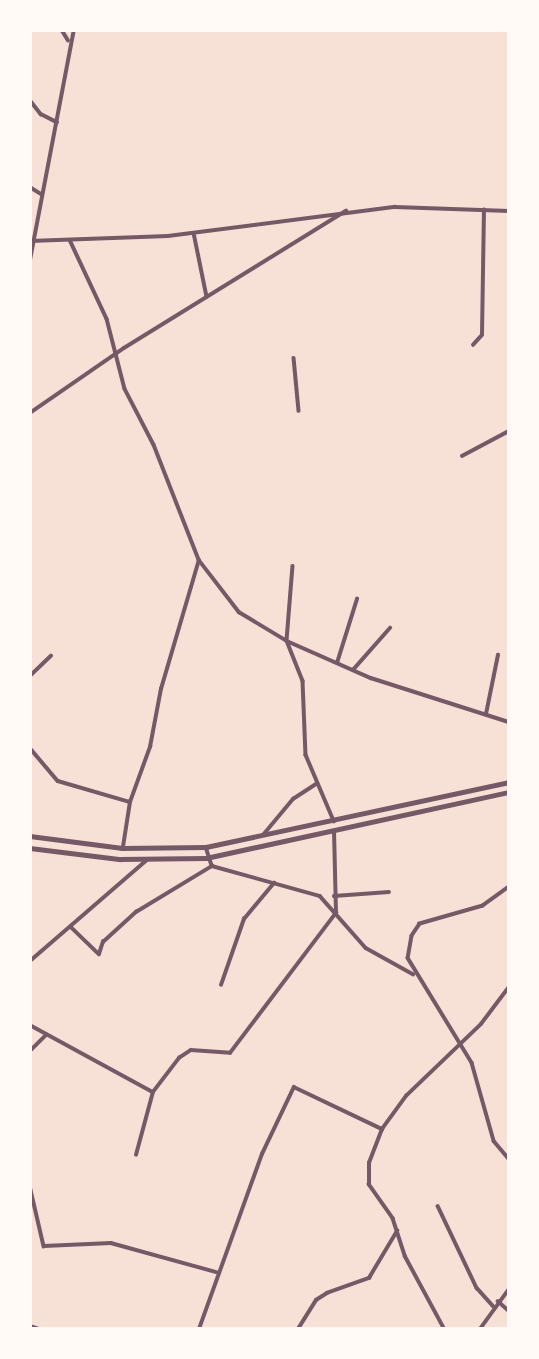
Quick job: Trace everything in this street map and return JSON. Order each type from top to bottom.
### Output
[{"type":"street","points":[[62,30],[69,41]]},
{"type":"street","points":[[30,260],[57,122],[69,41],[74,30]]},
{"type":"street","points":[[30,100],[41,114],[57,122]]},
{"type":"street","points":[[30,187],[41,194]]},
{"type":"street","points":[[32,241],[194,233],[348,210],[509,211]]},
{"type":"street","points":[[30,413],[207,297],[348,210]]},
{"type":"street","points":[[473,345],[482,335],[484,210]]},
{"type":"street","points":[[194,233],[207,297]]},
{"type":"street","points":[[70,240],[107,319],[115,356],[199,560],[239,612],[287,641],[353,670],[509,722]]},
{"type":"street","points":[[294,358],[299,411]]},
{"type":"street","points":[[462,456],[509,431]]},
{"type":"street","points":[[122,848],[130,802],[150,747],[161,689],[199,560]]},
{"type":"street","points":[[293,566],[287,641],[303,681],[306,755],[316,784],[334,821]]},
{"type":"street","points":[[337,663],[358,599]]},
{"type":"street","points":[[353,670],[390,628]]},
{"type":"street","points":[[486,714],[498,655]]},
{"type":"street","points":[[30,676],[51,656]]},
{"type":"street","points":[[30,748],[58,781],[130,802]]},
{"type":"street","points":[[30,836],[122,848],[206,848],[509,782]]},
{"type":"street","points":[[261,837],[293,799],[316,784]]},
{"type":"street","points":[[30,848],[147,860],[206,858],[509,792]]},
{"type":"street","points":[[136,1155],[153,1092],[186,1053],[205,1049],[226,1054],[234,1049],[336,913],[334,831]]},
{"type":"street","points":[[206,848],[206,858],[212,866],[311,891],[336,913],[366,948],[415,976]]},
{"type":"street","points":[[30,961],[147,860]]},
{"type":"street","points":[[71,927],[99,954],[103,942],[136,912],[212,866]]},
{"type":"street","points":[[221,985],[244,919],[274,883]]},
{"type":"street","points":[[509,887],[483,906],[420,924],[412,936],[408,958],[415,976],[459,1042],[476,1075],[494,1141],[509,1158]]},
{"type":"street","points":[[334,895],[389,892]]},
{"type":"street","points":[[444,1329],[405,1257],[397,1230],[367,1174],[382,1129],[406,1096],[509,987]]},
{"type":"street","points":[[30,1024],[153,1092]]},
{"type":"street","points":[[30,1051],[46,1035]]},
{"type":"street","points":[[199,1329],[216,1272],[262,1154],[294,1087],[382,1129]]},
{"type":"street","points":[[30,1186],[44,1246],[111,1243],[216,1272]]},
{"type":"street","points":[[438,1206],[477,1288],[492,1306]]},
{"type":"street","points":[[298,1329],[327,1293],[369,1278],[397,1230]]},
{"type":"street","points":[[480,1329],[492,1306],[509,1289]]},
{"type":"street","points":[[498,1301],[509,1311]]},
{"type":"street","points":[[30,1326],[40,1329]]}]
